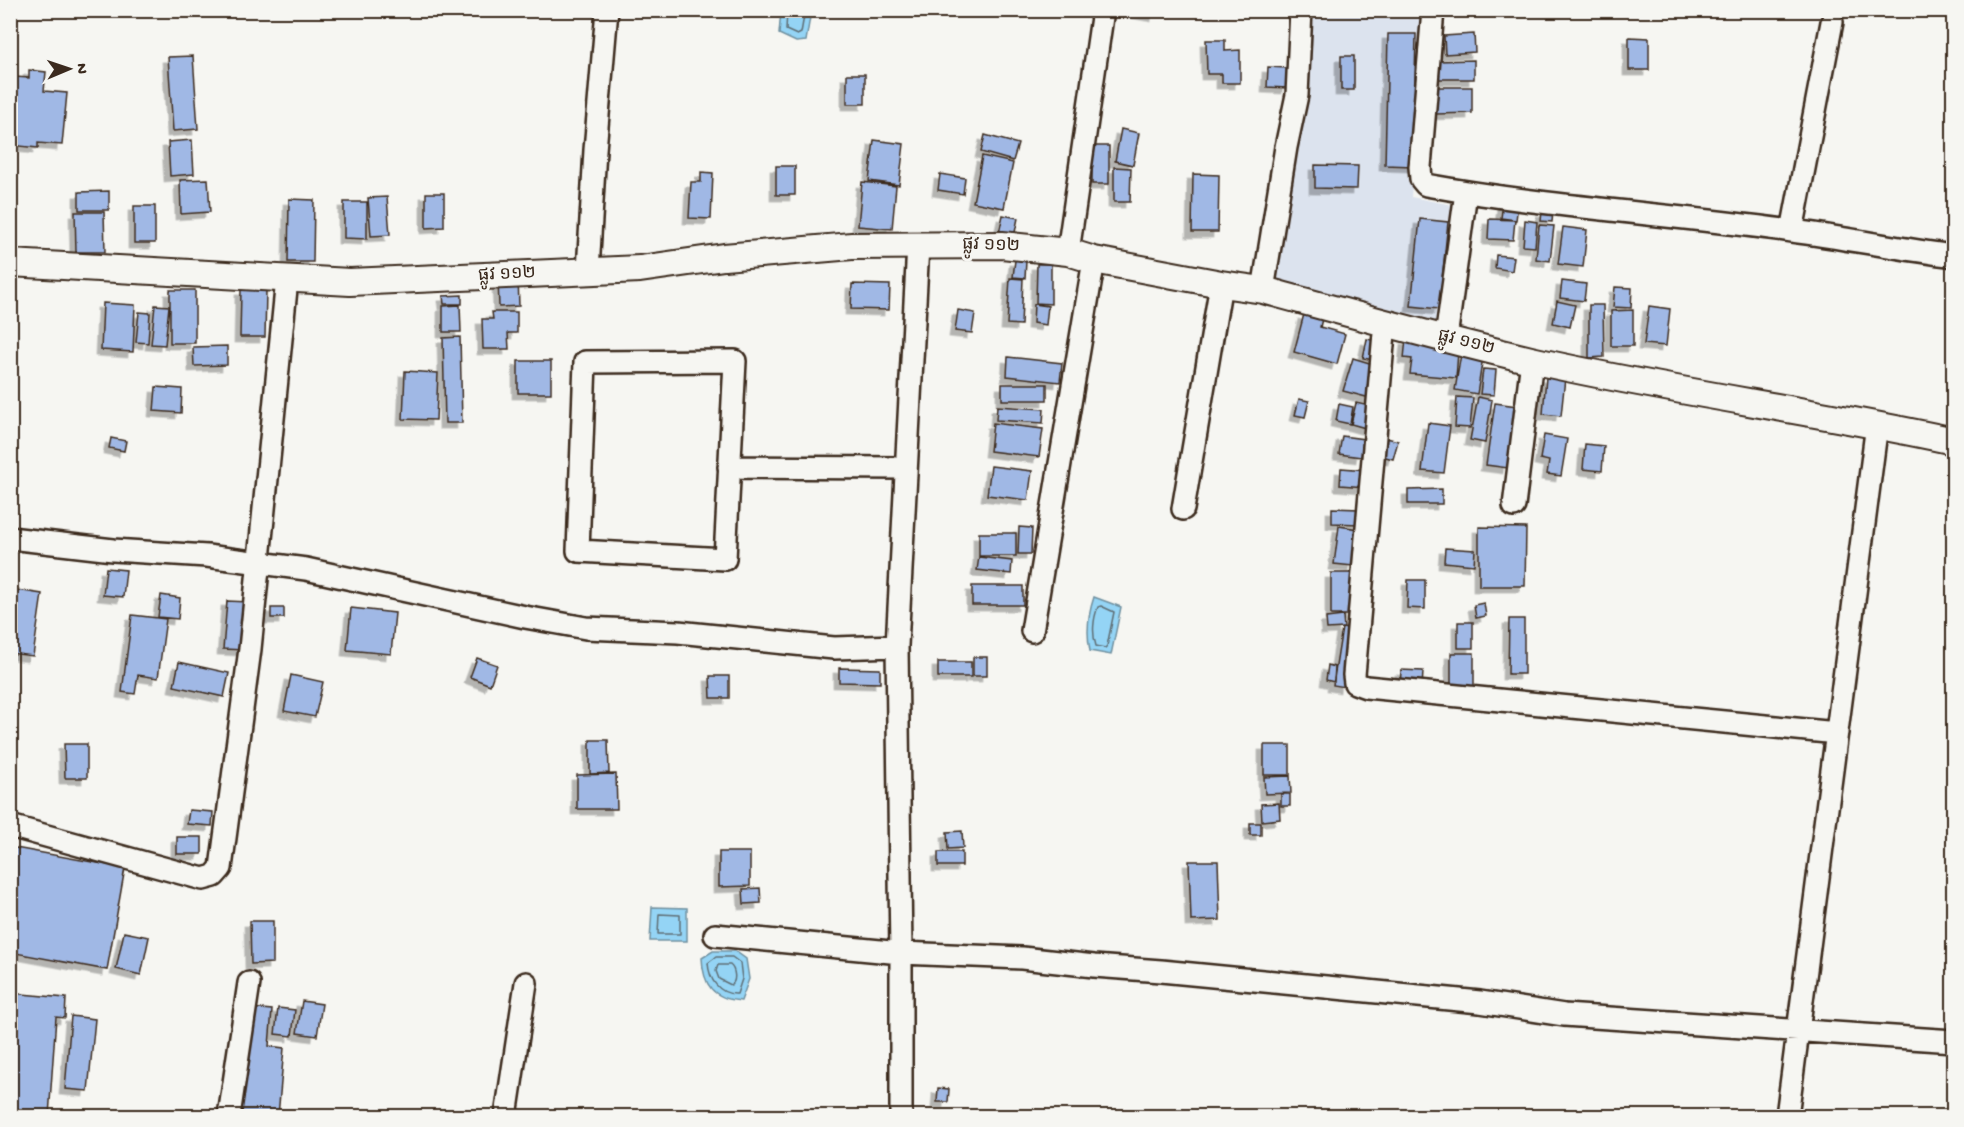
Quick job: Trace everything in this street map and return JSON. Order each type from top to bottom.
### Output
[{"type":"street","points":[[588,271],[595,150],[607,10]]},
{"type":"street","points":[[1068,252],[1103,10]]},
{"type":"street","points":[[1263,290],[1286,147],[1297,95],[1301,10]]},
{"type":"street","points":[[1433,10],[1420,167],[1421,179],[1426,185],[1550,205],[1792,231],[1953,256]]},
{"type":"street","points":[[1792,231],[1832,22]]},
{"type":"street","points":[[1446,338],[1466,192]]},
{"type":"street","points":[[901,1116],[897,646],[918,245]]},
{"type":"street","name":"ផ្លូវ ១១២","points":[[10,263],[350,282],[640,269],[724,257],[852,246],[1002,245],[1068,252],[1094,260],[1263,290],[1532,360],[1763,405],[1877,424],[1953,441]]},
{"type":"street","points":[[1032,631],[1094,260]]},
{"type":"street","points":[[10,826],[203,879],[214,876],[221,868],[250,649],[287,279]]},
{"type":"street","points":[[1183,509],[1221,284]]},
{"type":"street","points":[[1385,322],[1354,683],[1366,687],[1837,733]]},
{"type":"street","points":[[1514,506],[1532,360]]},
{"type":"street","points":[[735,361],[729,467],[725,559],[578,551],[585,362],[735,361]]},
{"type":"street","points":[[1787,1116],[1877,424]]},
{"type":"street","points":[[729,467],[906,468]]},
{"type":"street","points":[[10,538],[113,550],[207,556],[306,569],[525,617],[586,628],[678,632],[834,648],[897,646]]},
{"type":"street","points":[[715,935],[901,954],[1022,958],[1480,1002],[1564,1015],[1953,1041]]},
{"type":"street","points":[[229,1116],[249,983]]},
{"type":"street","points":[[506,1116],[526,983]]},
{"type":"shaded area","points":[[1315,11],[1426,11],[1411,197],[1458,206],[1443,326],[1273,290]]},
{"type":"water","points":[[781,11],[811,11],[806,41],[796,42],[779,34]]},
{"type":"water","points":[[1094,597],[1121,607],[1111,655],[1090,651],[1088,624]]},
{"type":"water","points":[[652,907],[687,908],[687,941],[650,941]]},
{"type":"water","points":[[713,951],[735,951],[746,959],[749,979],[741,1001],[731,1000],[717,994],[707,983],[702,958]]},
{"type":"building","points":[[1123,10],[1157,10],[1156,16]]},
{"type":"building","points":[[1388,34],[1416,34],[1413,166],[1385,165]]},
{"type":"building","points":[[1474,34],[1475,52],[1445,54],[1444,36]]},
{"type":"building","points":[[1629,37],[1649,38],[1649,70],[1629,70]]},
{"type":"building","points":[[1206,40],[1225,40],[1225,51],[1240,50],[1240,83],[1222,83],[1222,74],[1207,74]]},
{"type":"building","points":[[193,56],[198,129],[173,131],[168,57]]},
{"type":"building","points":[[1341,56],[1354,56],[1354,90],[1341,90]]},
{"type":"building","points":[[1474,60],[1474,79],[1438,79],[1438,61]]},
{"type":"building","points":[[1268,67],[1288,68],[1287,88],[1267,87]]},
{"type":"building","points":[[29,70],[46,72],[44,91],[67,93],[62,145],[38,143],[38,148],[10,145],[15,77],[29,78]]},
{"type":"building","points":[[847,74],[865,74],[865,104],[847,104]]},
{"type":"building","points":[[1436,87],[1472,87],[1472,113],[1436,114]]},
{"type":"building","points":[[1121,129],[1139,133],[1133,165],[1115,161]]},
{"type":"building","points":[[985,135],[1018,144],[1013,161],[981,152]]},
{"type":"building","points":[[192,140],[194,174],[170,176],[168,142]]},
{"type":"building","points":[[874,140],[904,144],[899,185],[869,181]]},
{"type":"building","points":[[1092,146],[1109,146],[1109,184],[1092,184]]},
{"type":"building","points":[[982,156],[1013,163],[1004,208],[973,202]]},
{"type":"building","points":[[1315,165],[1358,166],[1357,189],[1315,188]]},
{"type":"building","points":[[776,166],[795,166],[795,195],[776,195]]},
{"type":"building","points":[[1114,167],[1131,168],[1130,202],[1114,202]]},
{"type":"building","points":[[701,172],[713,173],[711,219],[689,218],[691,182],[701,182]]},
{"type":"building","points":[[940,174],[965,178],[963,194],[938,190]]},
{"type":"building","points":[[1193,174],[1219,175],[1218,232],[1192,232]]},
{"type":"building","points":[[208,179],[210,212],[181,214],[180,180]]},
{"type":"building","points":[[862,182],[896,186],[892,229],[858,226]]},
{"type":"building","points":[[109,191],[109,210],[79,210],[79,192]]},
{"type":"building","points":[[426,193],[444,193],[444,227],[426,228]]},
{"type":"building","points":[[387,197],[390,235],[371,236],[368,198]]},
{"type":"building","points":[[289,199],[314,200],[313,262],[288,262]]},
{"type":"building","points":[[344,202],[367,202],[367,239],[344,238]]},
{"type":"building","points":[[1503,202],[1518,205],[1516,220],[1501,218]]},
{"type":"building","points":[[134,206],[155,206],[155,243],[134,243]]},
{"type":"building","points":[[1542,211],[1553,212],[1552,222],[1541,221]]},
{"type":"building","points":[[75,212],[104,212],[105,252],[76,252]]},
{"type":"building","points":[[1003,215],[1018,218],[1014,237],[999,233]]},
{"type":"building","points":[[1420,219],[1448,222],[1439,309],[1411,306]]},
{"type":"building","points":[[1489,219],[1515,220],[1513,240],[1488,239]]},
{"type":"building","points":[[1525,220],[1537,222],[1535,247],[1523,246]]},
{"type":"building","points":[[1539,225],[1554,226],[1550,261],[1536,259]]},
{"type":"building","points":[[1563,227],[1587,230],[1583,267],[1558,264]]},
{"type":"building","points":[[1496,255],[1514,257],[1512,271],[1495,268]]},
{"type":"building","points":[[1015,260],[1026,261],[1025,278],[1013,277]]},
{"type":"building","points":[[1037,264],[1051,264],[1051,304],[1036,303]]},
{"type":"building","points":[[518,278],[519,306],[499,307],[498,279]]},
{"type":"building","points":[[1010,278],[1023,279],[1021,325],[1007,324]]},
{"type":"building","points":[[1562,281],[1586,284],[1584,301],[1560,298]]},
{"type":"building","points":[[852,284],[890,285],[889,310],[851,309]]},
{"type":"building","points":[[1615,287],[1632,288],[1631,308],[1613,307]]},
{"type":"building","points":[[170,290],[195,290],[195,343],[170,343]]},
{"type":"building","points":[[241,290],[266,290],[265,337],[240,337]]},
{"type":"building","points":[[462,295],[462,304],[444,304],[443,296]]},
{"type":"building","points":[[1557,301],[1575,305],[1570,327],[1553,323]]},
{"type":"building","points":[[103,303],[135,305],[133,352],[101,350]]},
{"type":"building","points":[[1034,304],[1048,306],[1046,325],[1033,323]]},
{"type":"building","points":[[155,305],[169,306],[165,345],[151,344]]},
{"type":"building","points":[[460,305],[461,332],[443,332],[443,306]]},
{"type":"building","points":[[1589,305],[1603,305],[1604,357],[1589,358]]},
{"type":"building","points":[[1649,306],[1670,309],[1666,346],[1644,344]]},
{"type":"building","points":[[958,310],[975,313],[972,333],[955,331]]},
{"type":"building","points":[[1633,310],[1633,346],[1611,346],[1611,311]]},
{"type":"building","points":[[139,312],[150,313],[148,343],[136,342]]},
{"type":"building","points":[[492,312],[517,312],[517,333],[508,333],[509,349],[483,349],[482,319],[493,319]]},
{"type":"building","points":[[1304,314],[1322,319],[1320,327],[1345,334],[1337,364],[1294,352]]},
{"type":"building","points":[[460,337],[462,423],[445,423],[443,338]]},
{"type":"building","points":[[1367,339],[1382,342],[1379,361],[1363,358]]},
{"type":"building","points":[[1406,339],[1436,342],[1435,350],[1458,352],[1456,378],[1410,374],[1412,359],[1404,358]]},
{"type":"building","points":[[227,346],[227,365],[194,366],[193,347]]},
{"type":"building","points":[[1461,354],[1483,357],[1477,394],[1455,390]]},
{"type":"building","points":[[1008,357],[1062,363],[1060,382],[1007,376]]},
{"type":"building","points":[[1353,358],[1376,365],[1370,398],[1343,391]]},
{"type":"building","points":[[518,361],[551,361],[551,393],[518,393]]},
{"type":"building","points":[[1483,369],[1496,370],[1494,395],[1480,394]]},
{"type":"building","points":[[405,371],[438,373],[436,420],[403,419]]},
{"type":"building","points":[[1546,377],[1565,378],[1561,416],[1543,414]]},
{"type":"building","points":[[1002,384],[1047,384],[1047,400],[1002,400]]},
{"type":"building","points":[[156,387],[182,389],[181,413],[154,411]]},
{"type":"building","points":[[1457,397],[1473,398],[1470,428],[1455,427]]},
{"type":"building","points":[[1478,397],[1492,400],[1485,443],[1470,440]]},
{"type":"building","points":[[1299,399],[1309,401],[1305,417],[1295,415]]},
{"type":"building","points":[[1356,403],[1374,407],[1369,429],[1351,424]]},
{"type":"building","points":[[1495,403],[1517,406],[1508,468],[1486,465]]},
{"type":"building","points":[[1339,404],[1353,407],[1350,424],[1336,421]]},
{"type":"building","points":[[997,406],[1044,409],[1043,423],[996,420]]},
{"type":"building","points":[[993,423],[1043,429],[1039,457],[990,451]]},
{"type":"building","points":[[1428,423],[1450,426],[1444,473],[1422,471]]},
{"type":"building","points":[[1544,435],[1567,439],[1561,476],[1547,474],[1549,461],[1540,459]]},
{"type":"building","points":[[1342,436],[1364,439],[1361,457],[1339,454]]},
{"type":"building","points":[[111,438],[126,441],[124,451],[109,448]]},
{"type":"building","points":[[1387,438],[1398,441],[1393,459],[1382,456]]},
{"type":"building","points":[[1585,444],[1604,446],[1602,471],[1583,469]]},
{"type":"building","points":[[991,466],[1032,471],[1028,500],[987,495]]},
{"type":"building","points":[[1341,468],[1367,470],[1365,487],[1340,485]]},
{"type":"building","points":[[1442,489],[1442,504],[1408,504],[1408,490]]},
{"type":"building","points":[[1332,508],[1359,509],[1359,524],[1332,523]]},
{"type":"building","points":[[1339,526],[1358,529],[1353,566],[1334,564]]},
{"type":"building","points":[[1019,527],[1032,528],[1031,554],[1018,554]]},
{"type":"building","points":[[1479,527],[1526,528],[1525,586],[1479,586]]},
{"type":"building","points":[[979,533],[1016,533],[1016,556],[979,556]]},
{"type":"building","points":[[1445,548],[1475,550],[1474,565],[1444,562]]},
{"type":"building","points":[[979,557],[1012,561],[1011,574],[977,570]]},
{"type":"building","points":[[106,568],[126,570],[123,597],[103,595]]},
{"type":"building","points":[[1331,573],[1351,573],[1350,615],[1331,615]]},
{"type":"building","points":[[1408,580],[1425,580],[1425,609],[1407,608]]},
{"type":"building","points":[[972,586],[1023,586],[1023,605],[972,605]]},
{"type":"building","points":[[10,589],[42,594],[33,656],[10,653]]},
{"type":"building","points":[[161,595],[180,598],[178,619],[158,617]]},
{"type":"building","points":[[227,601],[248,602],[244,650],[223,649]]},
{"type":"building","points":[[1484,603],[1486,616],[1476,618],[1474,605]]},
{"type":"building","points":[[271,608],[284,608],[284,618],[271,618]]},
{"type":"building","points":[[351,608],[395,613],[391,654],[347,650]]},
{"type":"building","points":[[132,615],[166,619],[158,678],[138,675],[135,694],[122,692]]},
{"type":"building","points":[[1343,616],[1344,628],[1327,629],[1326,618]]},
{"type":"building","points":[[1509,619],[1524,619],[1524,674],[1508,674]]},
{"type":"building","points":[[1458,622],[1473,622],[1473,648],[1458,648]]},
{"type":"building","points":[[1342,628],[1353,630],[1345,687],[1333,685]]},
{"type":"building","points":[[1451,653],[1474,653],[1474,687],[1451,687]]},
{"type":"building","points":[[973,657],[987,657],[987,676],[973,676]]},
{"type":"building","points":[[477,658],[497,665],[490,685],[470,677]]},
{"type":"building","points":[[179,662],[229,673],[224,697],[174,686]]},
{"type":"building","points":[[938,662],[971,662],[971,677],[938,677]]},
{"type":"building","points":[[1328,665],[1335,667],[1334,682],[1326,680]]},
{"type":"building","points":[[839,668],[880,669],[880,683],[839,682]]},
{"type":"building","points":[[1401,670],[1423,671],[1422,689],[1400,688]]},
{"type":"building","points":[[291,675],[323,682],[315,717],[284,711]]},
{"type":"building","points":[[710,676],[729,676],[729,698],[711,698]]},
{"type":"building","points":[[590,740],[608,740],[609,773],[590,774]]},
{"type":"building","points":[[64,744],[87,744],[87,778],[65,778]]},
{"type":"building","points":[[1264,745],[1290,745],[1290,775],[1264,775]]},
{"type":"building","points":[[616,774],[617,809],[577,809],[577,775]]},
{"type":"building","points":[[1290,776],[1291,793],[1265,794],[1264,777]]},
{"type":"building","points":[[1281,794],[1290,794],[1290,806],[1281,806]]},
{"type":"building","points":[[1279,803],[1280,819],[1262,821],[1261,804]]},
{"type":"building","points":[[189,810],[213,812],[212,826],[187,824]]},
{"type":"building","points":[[1250,823],[1261,823],[1261,835],[1250,835]]},
{"type":"building","points":[[962,831],[963,848],[948,849],[947,832]]},
{"type":"building","points":[[177,837],[202,837],[202,854],[177,854]]},
{"type":"building","points":[[10,847],[125,868],[107,970],[10,952]]},
{"type":"building","points":[[719,852],[750,852],[750,886],[719,887]]},
{"type":"building","points":[[938,852],[962,852],[962,866],[938,866]]},
{"type":"building","points":[[1189,861],[1218,861],[1220,920],[1191,921]]},
{"type":"building","points":[[760,888],[761,903],[744,904],[743,889]]},
{"type":"building","points":[[250,921],[273,921],[273,963],[251,964]]},
{"type":"building","points":[[124,932],[149,937],[141,975],[116,969]]},
{"type":"building","points":[[10,993],[66,998],[65,1018],[56,1017],[49,1116],[10,1116]]},
{"type":"building","points":[[302,1001],[322,1004],[317,1036],[297,1033]]},
{"type":"building","points":[[250,1008],[272,1010],[269,1046],[284,1048],[278,1116],[241,1116]]},
{"type":"building","points":[[278,1008],[295,1010],[292,1036],[275,1034]]},
{"type":"building","points":[[71,1016],[95,1019],[88,1091],[65,1089]]},
{"type":"building","points":[[938,1088],[949,1089],[948,1102],[937,1102]]},
{"type":"building","points":[[52,1111],[82,1115],[82,1116],[52,1116]]}]
